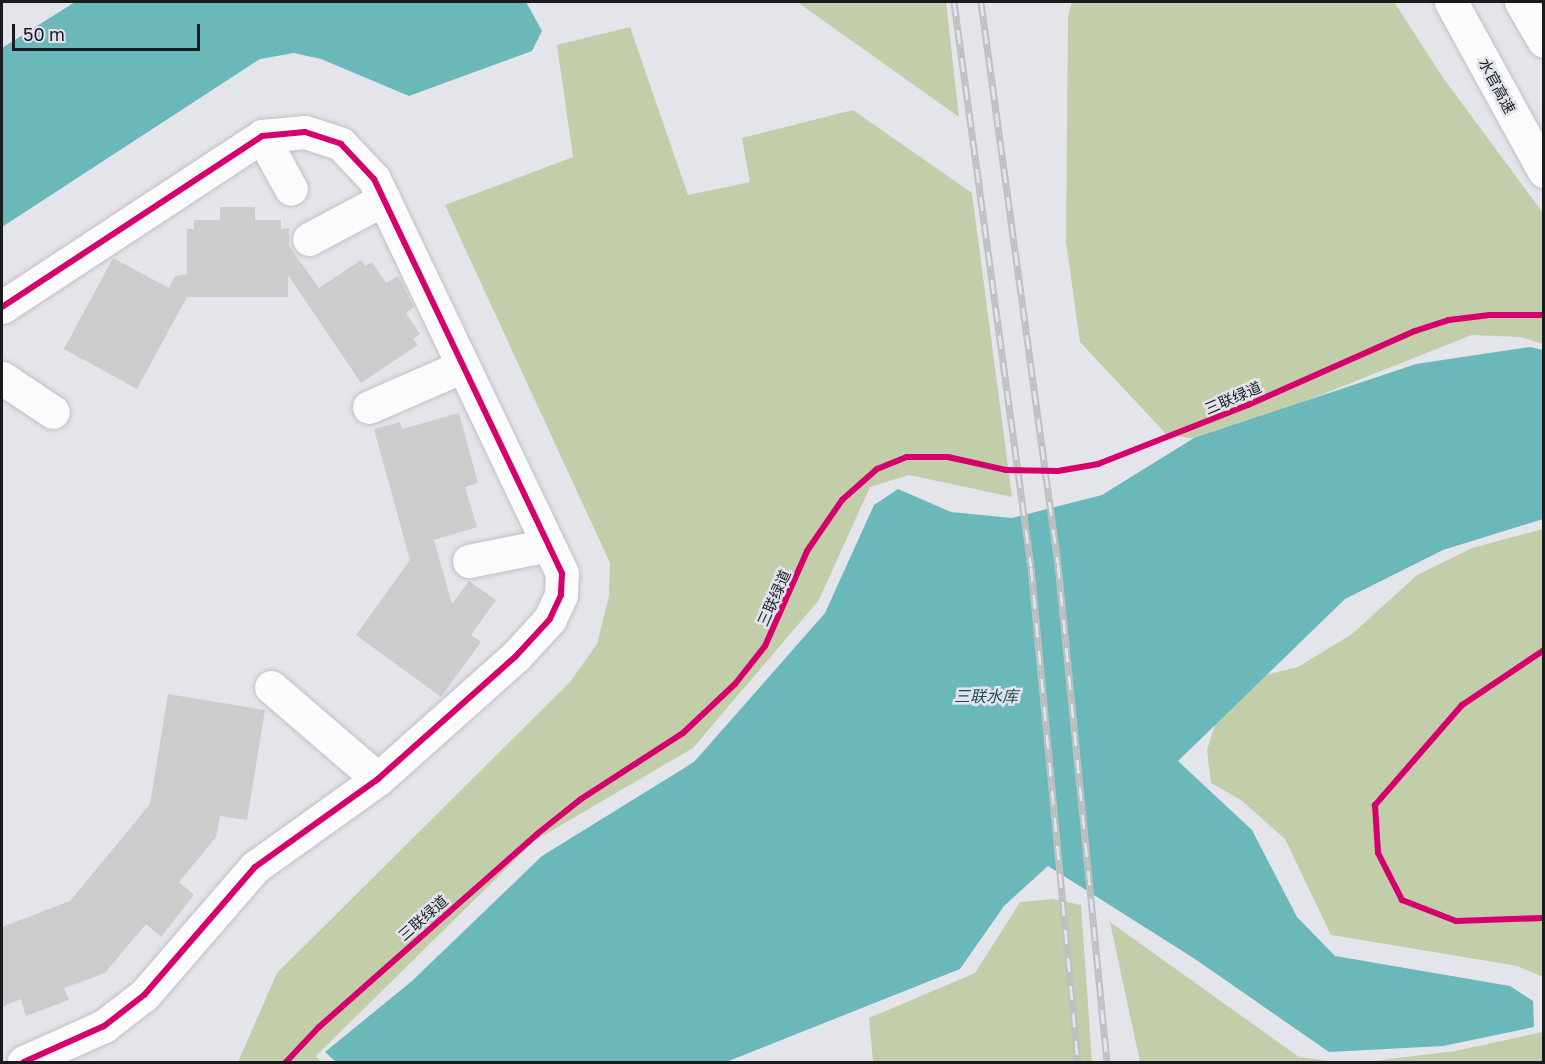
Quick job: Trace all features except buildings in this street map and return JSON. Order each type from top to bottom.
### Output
[{"type":"main road","points":[[1521,2],[1544,41]]},
{"type":"main road","name":"水官高速","points":[[1453,5],[1544,171]]},
{"type":"main road","points":[[2,307],[262,136],[305,132],[341,144],[374,179],[562,574],[561,595],[550,619],[516,656],[378,779],[255,867],[144,995],[104,1026],[24,1062]]},
{"type":"main road","points":[[262,136],[291,189]]},
{"type":"main road","points":[[309,239],[384,199]]},
{"type":"main road","points":[[369,407],[463,366]]},
{"type":"main road","points":[[2,378],[53,412]]},
{"type":"main road","points":[[469,561],[548,545]]},
{"type":"main road","points":[[271,687],[378,779]]},
{"type":"green space","points":[[799,2],[946,2],[959,117],[800,4]]},
{"type":"green space","points":[[1072,2],[1394,2],[1444,79],[1543,213],[1543,344],[1520,337],[1472,335],[1207,440],[1167,435],[1080,342],[1066,242],[1068,16]]},
{"type":"green space","points":[[630,27],[688,195],[750,182],[742,138],[853,110],[972,193],[1012,497],[909,475],[870,487],[819,600],[693,748],[534,841],[316,1056],[321,1062],[238,1062],[277,973],[570,682],[597,644],[609,596],[610,563],[445,205],[573,157],[557,45]]},
{"type":"green space","points":[[1543,529],[1543,977],[1517,966],[1331,935],[1285,839],[1241,800],[1211,783],[1207,750],[1218,715],[1254,678],[1298,667],[1352,634],[1417,575],[1472,548]]},
{"type":"green space","points":[[1053,899],[1081,905],[1092,1062],[873,1062],[869,1018],[975,973],[1020,902]]},
{"type":"green space","points":[[1110,922],[1299,1057],[1340,1062],[1140,1062]]},
{"type":"green space","points":[[1543,1032],[1543,1062],[1365,1062],[1455,1051]]},
{"type":"water","points":[[75,2],[526,2],[542,31],[532,51],[409,96],[321,59],[294,53],[260,59],[2,227],[2,48]]},
{"type":"water","name":"三联水库","points":[[1530,347],[1543,350],[1543,519],[1443,550],[1345,599],[1178,761],[1252,830],[1297,917],[1335,956],[1510,986],[1533,1001],[1534,1027],[1443,1046],[1329,1052],[1195,959],[1048,866],[1004,906],[960,969],[726,1062],[336,1062],[325,1052],[412,981],[542,856],[694,762],[825,613],[874,505],[898,489],[951,512],[1012,518],[1102,495],[1194,438],[1416,364]]},
{"type":"railway","points":[[954,2],[1031,567],[1078,1062]]},
{"type":"railway","points":[[981,2],[1058,564],[1107,1062]]},
{"type":"cycle path","points":[[2,307],[262,136],[305,132],[341,144],[374,179],[562,574],[561,595],[550,619],[516,656],[378,779],[255,867],[144,995],[104,1026],[24,1062]]},
{"type":"cycle path","name":"三联绿道","points":[[286,1062],[319,1027],[537,834],[581,799],[683,733],[735,684],[765,646],[807,551],[842,500],[877,469],[907,457],[948,457],[1006,470],[1058,471],[1098,464],[1248,405],[1415,331],[1449,320],[1490,315],[1544,315]]},
{"type":"cycle path","points":[[1544,650],[1462,705],[1375,805],[1378,853],[1402,900],[1456,921],[1544,918]]}]
